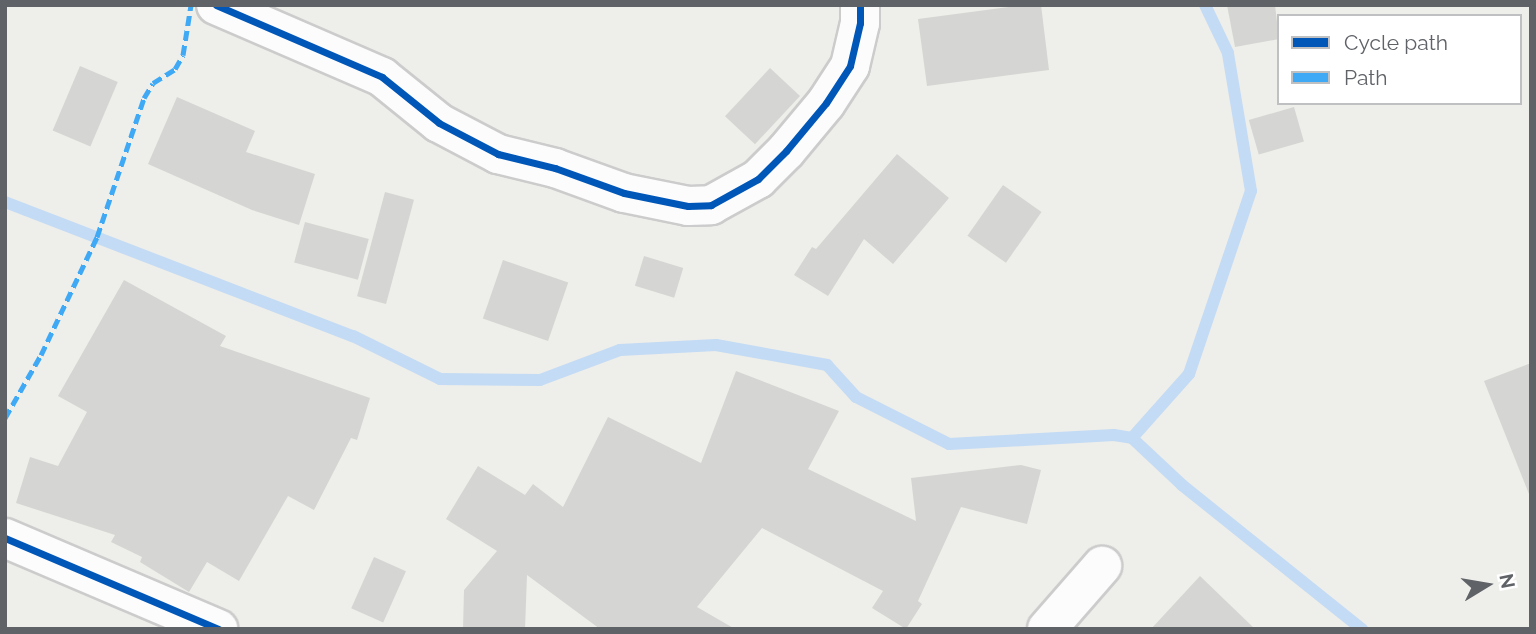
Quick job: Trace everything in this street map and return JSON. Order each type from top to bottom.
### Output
[{"type":"street","points":[[216,5],[382,77],[439,123],[498,154],[555,168],[624,193],[688,206],[712,205],[758,179],[786,152],[826,103],[850,65],[860,23],[860,5]]},
{"type":"street","points":[[5,538],[218,629]]},
{"type":"street","points":[[1047,629],[1102,566]]},
{"type":"building","points":[[1041,5],[1049,70],[927,86],[918,19]]},
{"type":"building","points":[[1227,5],[1275,5],[1277,39],[1235,47]]},
{"type":"building","points":[[80,66],[118,82],[90,146],[53,130]]},
{"type":"building","points":[[770,68],[800,96],[755,144],[725,116]]},
{"type":"building","points":[[177,97],[255,131],[246,152],[315,174],[299,225],[252,210],[148,164]]},
{"type":"building","points":[[1294,107],[1304,142],[1259,155],[1249,120]]},
{"type":"building","points":[[897,154],[949,198],[893,264],[864,239],[828,296],[794,275],[812,247],[816,249]]},
{"type":"building","points":[[1003,185],[1042,212],[1006,263],[967,236]]},
{"type":"building","points":[[385,192],[414,200],[386,304],[357,296]]},
{"type":"building","points":[[305,222],[369,239],[358,280],[294,263]]},
{"type":"building","points":[[644,256],[683,268],[674,298],[635,286]]},
{"type":"building","points":[[503,260],[568,282],[548,341],[483,319]]},
{"type":"building","points":[[124,280],[226,336],[220,346],[370,398],[357,440],[351,438],[314,510],[288,496],[239,581],[207,562],[189,592],[140,562],[142,557],[111,542],[115,535],[16,503],[30,457],[58,466],[87,412],[58,396]]},
{"type":"building","points":[[1531,363],[1531,494],[1529,494],[1484,381]]},
{"type":"building","points":[[736,371],[839,411],[808,469],[916,521],[911,478],[1021,465],[1041,470],[1027,524],[961,507],[918,601],[922,604],[906,629],[872,608],[883,591],[762,528],[697,607],[735,629],[600,629],[527,575],[525,629],[463,629],[464,590],[497,551],[446,519],[478,466],[525,495],[533,484],[563,507],[608,417],[701,463]]},
{"type":"building","points":[[374,557],[406,571],[383,622],[351,608]]},
{"type":"building","points":[[1200,576],[1255,629],[1151,629]]},
{"type":"waterway","points":[[1132,438],[1189,374],[1251,191],[1228,53],[1205,5]]},
{"type":"waterway","points":[[5,202],[353,336],[440,379],[540,380],[620,350],[716,345],[827,365],[856,397],[949,444],[1114,435],[1132,438],[1182,485],[1362,629]]},
{"type":"marked path","points":[[5,418],[41,355],[97,237],[144,98],[153,83],[175,69],[183,55],[191,5]]},
{"type":"cycle path","points":[[216,5],[382,77],[439,123],[498,154],[555,168],[624,193],[688,206],[711,205],[758,179],[786,151],[826,103],[850,66],[860,23],[860,5]]},
{"type":"cycle path","points":[[5,538],[218,629]]}]
